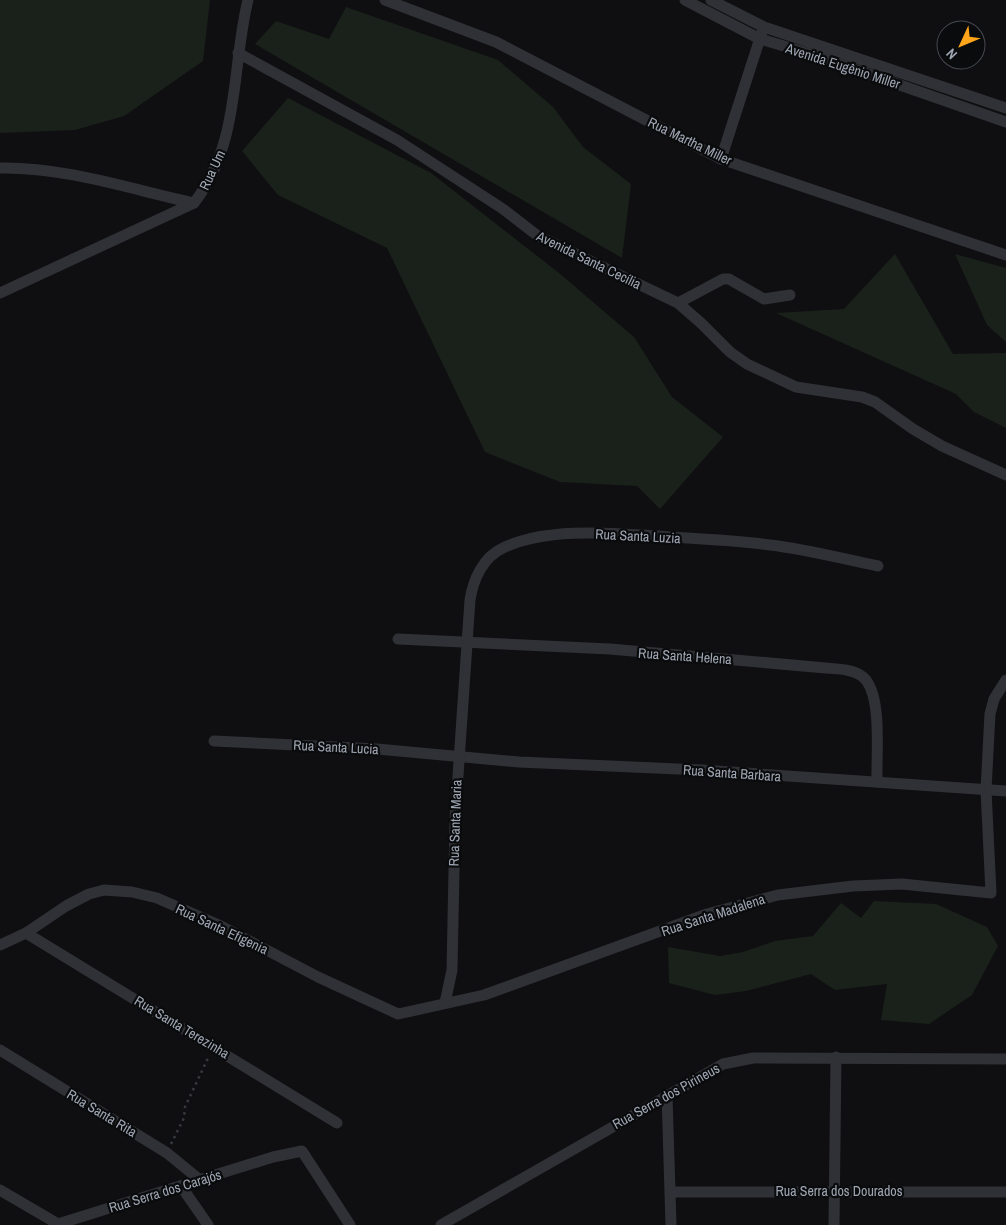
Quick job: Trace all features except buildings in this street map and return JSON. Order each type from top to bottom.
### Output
[{"type":"street","name":"Rua Um","points":[[0,168],[37,168],[194,203],[215,165],[229,129],[236,88],[238,54],[248,0]]},
{"type":"street","name":"Rua Martha Miller","points":[[385,0],[496,42],[721,159],[1006,256]]},
{"type":"street","name":"Avenida Eugênio Miller","points":[[685,0],[760,39],[814,55],[1006,122]]},
{"type":"street","name":"Avenida Eugênio Miller","points":[[711,0],[764,28],[1006,108]]},
{"type":"street","points":[[721,159],[764,28]]},
{"type":"street","name":"Avenida Santa Cecília","points":[[238,54],[398,140],[503,209],[538,236],[678,303],[730,352],[747,364],[796,387],[862,397],[876,402],[913,429],[958,455],[1006,475]]},
{"type":"street","points":[[0,293],[194,203]]},
{"type":"street","points":[[678,303],[723,279],[729,279],[764,298],[790,294]]},
{"type":"street","name":"Rua Santa Luzia","points":[[466,642],[472,587],[479,571],[490,557],[502,548],[528,539],[552,535],[618,534],[752,543],[772,545],[878,566]]},
{"type":"street","name":"Rua Santa Helena","points":[[398,639],[610,650],[854,672],[867,682],[874,699],[877,782]]},
{"type":"street","name":"Rua Santa Maria","points":[[445,1003],[452,970],[458,757],[466,642]]},
{"type":"street","points":[[986,790],[990,714],[994,699],[1006,680]]},
{"type":"street","name":"Rua Santa Lucia","points":[[214,741],[377,749],[458,757]]},
{"type":"street","name":"Rua Santa Barbara","points":[[458,757],[1006,791]]},
{"type":"street","name":"Rua Santa Madalena","points":[[445,1003],[484,995],[707,914],[778,895],[853,886],[902,884],[992,893],[986,790]]},
{"type":"street","name":"Rua Santa Efigenia","points":[[0,945],[26,934],[66,906],[89,894],[104,890],[132,892],[157,898],[221,926],[318,977],[398,1014],[445,1003]]},
{"type":"street","name":"Rua Santa Terezinha","points":[[26,934],[214,1046],[337,1124]]},
{"type":"street","name":"Rua Santa Rita","points":[[0,1050],[167,1152],[200,1180]]},
{"type":"street","points":[[834,1225],[836,1057]]},
{"type":"street","name":"Rua Serra dos Pirineus","points":[[441,1225],[723,1064],[739,1060],[836,1057],[1006,1059]]},
{"type":"street","points":[[667,1095],[672,1192],[671,1225]]},
{"type":"street","name":"Rua Serra dos Carajós","points":[[58,1225],[273,1157],[302,1151],[350,1225]]},
{"type":"street","points":[[181,1186],[208,1225]]},
{"type":"street","points":[[0,1190],[58,1225]]},
{"type":"street","name":"Rua Serra dos Dourados","points":[[672,1192],[1006,1192]]},
{"type":"path","points":[[167,1152],[184,1118],[185,1108],[214,1046]]},
{"type":"shaded area","points":[[0,0],[210,0],[203,61],[124,116],[75,130],[0,133]]},
{"type":"shaded area","points":[[346,7],[498,60],[553,107],[583,147],[631,184],[622,258],[255,44],[276,21],[329,39]]},
{"type":"shaded area","points":[[288,98],[431,173],[559,273],[634,337],[672,397],[723,437],[660,509],[637,486],[560,482],[485,452],[387,248],[278,195],[242,151]]},
{"type":"shaded area","points":[[895,254],[953,354],[1006,353],[1006,428],[974,412],[956,394],[776,313],[844,309]]},
{"type":"shaded area","points":[[955,254],[1006,268],[1006,342],[987,325]]},
{"type":"shaded area","points":[[874,901],[936,904],[987,927],[998,946],[972,995],[929,1024],[881,1020],[887,984],[835,990],[811,974],[746,991],[715,995],[669,983],[668,947],[720,956],[743,952],[775,941],[813,936],[841,903],[861,918]]}]
